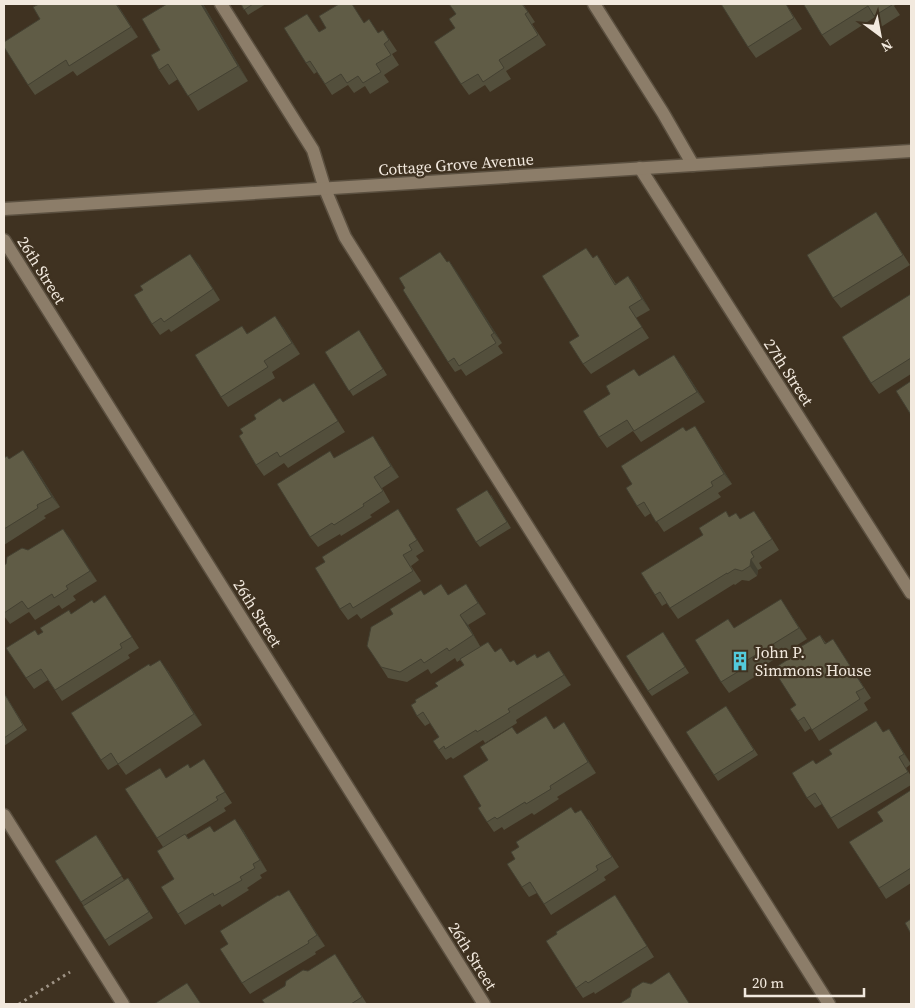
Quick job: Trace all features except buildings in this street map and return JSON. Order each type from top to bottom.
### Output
[{"type":"street","points":[[220,4],[312,150],[325,189],[345,237],[829,1004]]},
{"type":"street","points":[[594,4],[663,113],[693,165]]},
{"type":"street","name":"Cottage Grove Avenue","points":[[4,209],[911,151]]},
{"type":"street","name":"27th Street","points":[[640,168],[911,593]]},
{"type":"street","name":"26th Street","points":[[4,240],[484,1004]]},
{"type":"street","points":[[4,815],[123,1004]]},
{"type":"path","points":[[19,1004],[77,968]]},
{"type":"place","name":"John P. Simmons House","points":[[740,661]]}]
